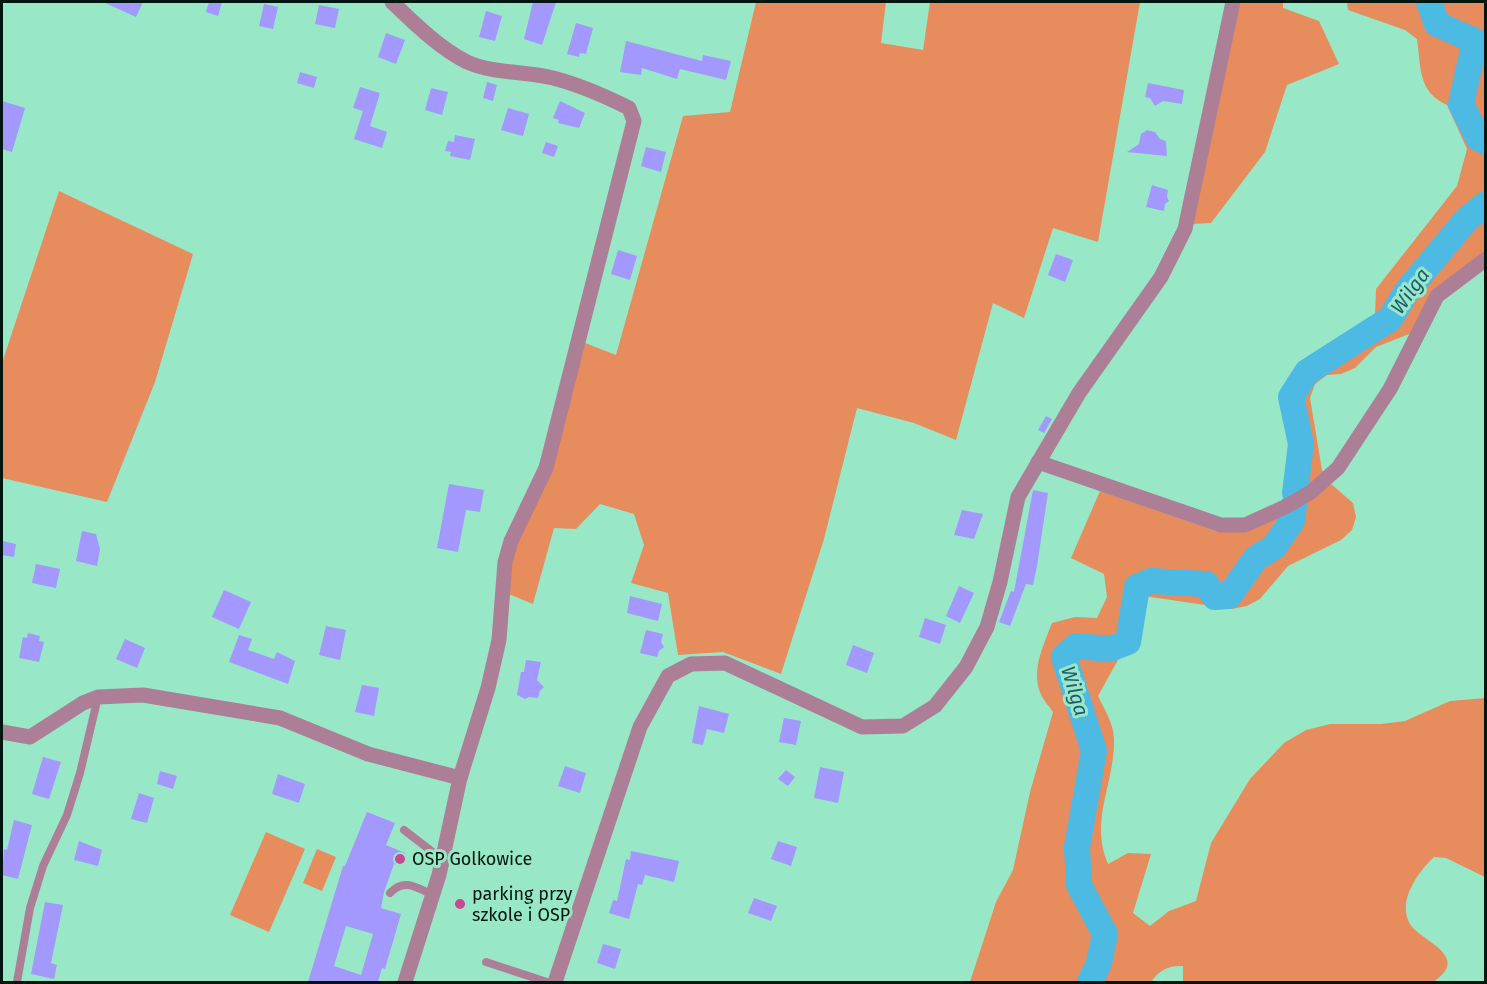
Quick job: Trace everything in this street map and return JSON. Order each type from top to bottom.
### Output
[{"type":"street","points":[[392,2],[417,26],[468,62],[506,72],[551,77],[595,91],[630,108],[634,121],[546,468],[511,541],[505,562],[500,640],[488,688],[460,778],[443,860],[405,982]]},
{"type":"street","points":[[555,982],[640,727],[668,676],[691,664],[724,663],[862,727],[903,726],[935,706],[966,667],[987,627],[1000,582],[1018,496],[1079,393],[1161,277],[1185,229],[1233,2]]},
{"type":"street","points":[[1038,462],[1221,525],[1245,525],[1287,506],[1311,492],[1338,468],[1390,389],[1437,296],[1485,259]]},
{"type":"street","points":[[2,732],[30,736],[83,703],[98,697],[143,696],[280,718],[368,754],[460,778]]},
{"type":"lane","points":[[17,982],[30,908],[43,866],[68,815],[98,697]]},
{"type":"lane","points":[[404,830],[443,860]]},
{"type":"lane","points":[[390,893],[397,885],[405,883],[433,895]]},
{"type":"lane","points":[[486,962],[547,982]]},
{"type":"shaded area","points":[[756,2],[886,2],[881,43],[923,50],[930,2],[1140,2],[1098,242],[1053,228],[1024,318],[993,303],[956,440],[914,423],[857,408],[824,539],[781,674],[723,652],[678,655],[668,593],[631,583],[644,545],[634,514],[600,504],[576,529],[554,528],[533,604],[506,593],[507,562],[580,341],[616,355],[683,116],[730,112]]},
{"type":"shaded area","points":[[1238,2],[1283,2],[1283,8],[1319,21],[1339,64],[1287,85],[1265,152],[1211,223],[1192,224]]},
{"type":"shaded area","points":[[1347,2],[1485,2],[1485,258],[1453,284],[1417,331],[1376,347],[1355,368],[1341,374],[1327,375],[1315,384],[1310,398],[1322,470],[1330,483],[1353,503],[1356,517],[1352,530],[1341,540],[1288,566],[1260,599],[1247,606],[1232,609],[1144,596],[1129,640],[1098,696],[1114,733],[1111,771],[1102,817],[1103,848],[1108,864],[1128,853],[1151,854],[1133,913],[1150,926],[1169,911],[1196,901],[1211,843],[1250,779],[1284,743],[1306,730],[1330,724],[1381,724],[1405,721],[1450,701],[1485,698],[1485,877],[1446,858],[1434,857],[1415,880],[1410,890],[1406,909],[1408,919],[1419,934],[1435,945],[1447,958],[1447,966],[1443,973],[1433,982],[1183,982],[1183,966],[1178,966],[1165,969],[1151,982],[970,982],[996,902],[1013,870],[1030,792],[1053,712],[1042,697],[1038,684],[1038,666],[1042,648],[1052,623],[1075,617],[1097,618],[1107,597],[1104,574],[1071,558],[1100,491],[1216,531],[1301,505],[1290,490],[1292,445],[1281,392],[1288,377],[1303,365],[1359,334],[1375,315],[1376,289],[1457,186],[1467,149],[1447,105],[1438,100],[1426,86],[1417,39],[1405,30],[1348,10]]},
{"type":"shaded area","points":[[59,191],[193,254],[155,382],[107,502],[2,478],[2,363]]},
{"type":"shaded area","points":[[266,832],[305,849],[269,932],[230,915]]},
{"type":"shaded area","points":[[317,849],[336,857],[322,891],[303,883]]},
{"type":"building","points":[[103,2],[143,2],[136,17]]},
{"type":"building","points":[[209,2],[222,2],[218,16],[206,12]]},
{"type":"building","points":[[533,2],[556,2],[542,45],[524,39]]},
{"type":"building","points":[[264,4],[278,7],[273,29],[259,26]]},
{"type":"building","points":[[319,5],[339,9],[335,28],[315,24]]},
{"type":"building","points":[[486,11],[502,16],[495,41],[479,37]]},
{"type":"building","points":[[576,23],[593,28],[586,54],[580,53],[579,57],[567,54]]},
{"type":"building","points":[[386,33],[405,40],[396,64],[378,57]]},
{"type":"building","points":[[626,41],[702,61],[703,55],[731,61],[726,80],[680,69],[677,79],[642,68],[641,75],[620,72]]},
{"type":"building","points":[[300,72],[317,77],[314,88],[297,83]]},
{"type":"building","points":[[487,82],[497,85],[493,101],[483,98]]},
{"type":"building","points":[[1148,83],[1184,90],[1182,104],[1163,101],[1155,106],[1150,98],[1145,97]]},
{"type":"building","points":[[360,87],[380,93],[370,126],[387,132],[382,148],[354,139],[363,111],[353,108]]},
{"type":"building","points":[[431,88],[448,92],[442,115],[425,110]]},
{"type":"building","points":[[2,101],[25,108],[12,152],[2,149]]},
{"type":"building","points":[[560,101],[585,113],[579,128],[558,123],[559,120],[553,118]]},
{"type":"building","points":[[508,108],[529,114],[523,136],[501,130]]},
{"type":"building","points":[[1147,130],[1155,132],[1160,139],[1166,141],[1167,156],[1127,152],[1139,144],[1141,134]]},
{"type":"building","points":[[455,135],[475,139],[470,160],[450,156],[451,152],[445,151],[448,141],[454,142]]},
{"type":"building","points":[[546,142],[558,146],[554,157],[542,153]]},
{"type":"building","points":[[646,147],[666,152],[661,172],[641,166]]},
{"type":"building","points":[[1152,185],[1168,190],[1169,201],[1165,204],[1164,211],[1146,207]]},
{"type":"building","points":[[618,250],[637,256],[630,280],[611,274]]},
{"type":"building","points":[[1056,254],[1073,260],[1065,282],[1048,275]]},
{"type":"building","points":[[1046,416],[1052,419],[1044,433],[1038,430]]},
{"type":"building","points":[[449,484],[484,490],[480,512],[466,510],[458,552],[437,548]]},
{"type":"building","points":[[1033,490],[1048,493],[1037,566],[1033,585],[1026,584],[1010,626],[999,622],[1011,591],[1014,592]]},
{"type":"building","points":[[962,510],[983,514],[974,539],[954,535]]},
{"type":"building","points":[[82,531],[96,534],[100,549],[97,566],[76,561]]},
{"type":"building","points":[[2,541],[16,544],[14,557],[2,555]]},
{"type":"building","points":[[36,564],[60,569],[56,588],[32,583]]},
{"type":"building","points":[[959,586],[974,593],[960,623],[946,616]]},
{"type":"building","points":[[224,590],[251,602],[239,629],[212,617]]},
{"type":"building","points":[[630,596],[662,604],[658,621],[627,613]]},
{"type":"building","points":[[925,618],[946,625],[940,644],[919,637]]},
{"type":"building","points":[[326,626],[346,630],[340,660],[319,655]]},
{"type":"building","points":[[646,630],[663,634],[661,642],[664,647],[659,651],[657,657],[640,653]]},
{"type":"building","points":[[28,633],[40,636],[39,641],[44,642],[39,662],[19,658],[23,637],[27,638]]},
{"type":"building","points":[[239,635],[252,639],[248,650],[274,659],[277,652],[295,661],[288,684],[229,662]]},
{"type":"building","points":[[125,639],[145,648],[137,668],[116,659]]},
{"type":"building","points":[[853,645],[874,653],[867,673],[846,665]]},
{"type":"building","points":[[526,660],[541,662],[537,680],[544,687],[538,698],[525,699],[517,695],[521,672],[524,672]]},
{"type":"building","points":[[362,685],[379,688],[374,716],[355,712]]},
{"type":"building","points":[[699,706],[729,714],[724,733],[707,729],[703,745],[692,743]]},
{"type":"building","points":[[784,718],[801,721],[796,745],[779,742]]},
{"type":"building","points":[[43,757],[61,762],[49,799],[32,794]]},
{"type":"building","points":[[565,766],[586,773],[580,793],[558,786]]},
{"type":"building","points":[[820,767],[844,772],[838,803],[814,798]]},
{"type":"building","points":[[786,770],[795,777],[788,786],[778,779]]},
{"type":"building","points":[[160,771],[177,776],[173,789],[157,784]]},
{"type":"building","points":[[278,774],[305,784],[299,803],[272,794]]},
{"type":"building","points":[[139,793],[154,798],[147,823],[131,819]]},
{"type":"building","points":[[367,812],[395,823],[386,845],[405,853],[400,866],[394,864],[381,908],[401,914],[385,969],[382,968],[378,982],[308,982],[343,866],[345,866]],"holes":[[[346,926],[373,934],[361,975],[334,966]]]},
{"type":"building","points":[[14,820],[32,825],[18,879],[2,875],[4,849],[7,850]]},
{"type":"building","points":[[79,841],[102,850],[98,866],[74,860]]},
{"type":"building","points":[[778,841],[797,847],[791,866],[771,859]]},
{"type":"building","points":[[631,851],[679,861],[674,882],[645,875],[642,885],[638,884],[629,919],[609,913],[613,900],[617,901],[626,859],[630,860]]},
{"type":"building","points":[[754,898],[777,906],[771,921],[748,913]]},
{"type":"building","points":[[45,902],[63,905],[51,963],[57,965],[54,979],[31,974]]},
{"type":"building","points":[[603,944],[621,949],[615,969],[597,963]]},
{"type":"waterway","name":"Wilga","points":[[1429,2],[1437,24],[1475,41],[1461,104],[1478,138],[1486,142]]},
{"type":"waterway","name":"Wilga","points":[[1295,493],[1301,444],[1291,397],[1307,372],[1390,319],[1407,291],[1467,219],[1486,204]]},
{"type":"waterway","name":"Wilga","points":[[1090,982],[1099,963],[1105,934],[1079,885],[1077,847],[1094,751],[1064,657],[1076,646],[1110,649],[1128,642],[1137,587],[1151,581],[1206,584],[1215,597],[1229,596],[1256,558],[1274,547],[1292,521],[1294,505]]},
{"type":"place","name":"OSP Golkowice","points":[[400,859]]},
{"type":"place","name":"parking przy szkole i OSP","points":[[460,904]]}]
